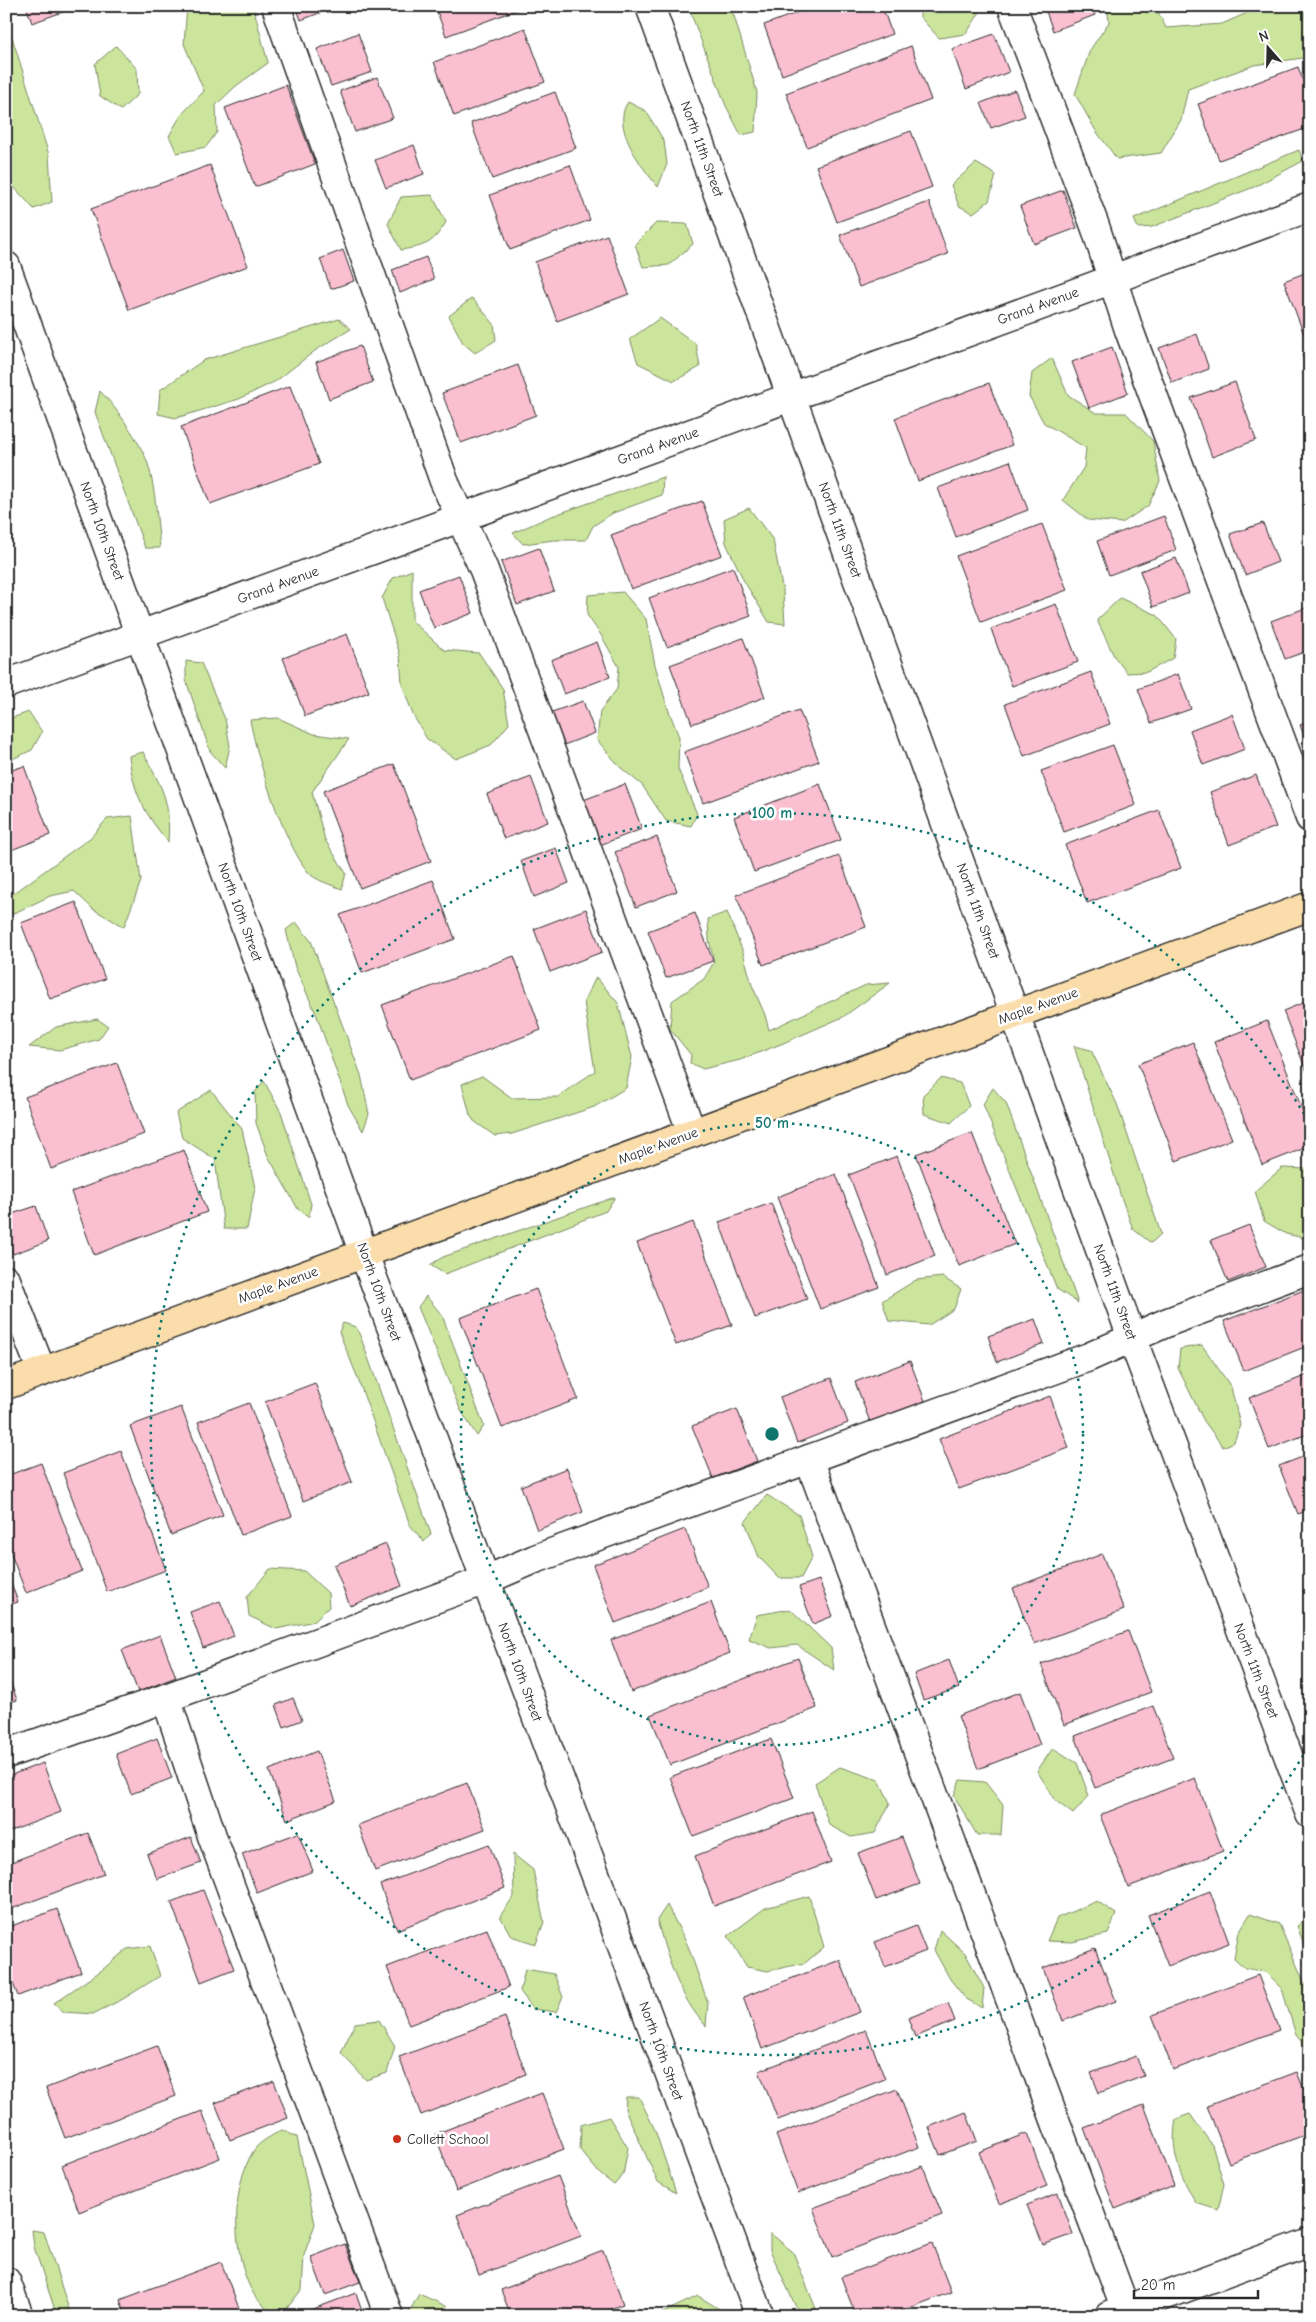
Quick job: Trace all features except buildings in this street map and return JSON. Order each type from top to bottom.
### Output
[{"type":"main road","name":"Maple Avenue","points":[[6,1385],[1310,906]]},
{"type":"street","points":[[276,6],[444,481],[487,579],[692,1133]]},
{"type":"street","name":"North 11th Street","points":[[650,6],[1132,1338],[1310,1814]]},
{"type":"street","points":[[1012,6],[1095,226],[1227,599],[1310,818]]},
{"type":"street","name":"Grand Avenue","points":[[6,684],[1310,207]]},
{"type":"street","name":"North 10th Street","points":[[6,266],[364,1254],[760,2316]]},
{"type":"street","points":[[6,1754],[166,1698],[486,1580],[535,1559],[1089,1358],[1132,1338],[1233,1297],[1310,1269]]},
{"type":"street","points":[[6,1280],[42,1372]]},
{"type":"street","points":[[809,1460],[1121,2314],[1310,2242]]},
{"type":"street","points":[[166,1698],[213,1839],[389,2316]]},
{"type":"street","points":[[6,2281],[19,2316]]},
{"type":"green space","points":[[187,6],[253,6],[268,63],[236,86],[216,105],[217,132],[206,147],[177,153],[169,136],[181,115],[204,91],[184,44]]},
{"type":"green space","points":[[688,6],[729,6],[734,16],[757,92],[755,132],[741,135],[726,106]]},
{"type":"green space","points":[[920,6],[976,6],[980,12],[966,34],[939,38],[920,17]]},
{"type":"green space","points":[[1107,6],[1155,6],[1166,28],[1222,24],[1263,6],[1285,6],[1310,12],[1310,57],[1254,65],[1188,89],[1181,120],[1161,153],[1117,159],[1096,131],[1075,94],[1090,50],[1109,22]]},
{"type":"green space","points":[[6,24],[11,34],[49,155],[52,202],[34,209],[12,185],[6,169]]},
{"type":"green space","points":[[116,46],[137,69],[138,94],[121,110],[100,96],[95,64]]},
{"type":"green space","points":[[628,102],[646,111],[664,141],[667,164],[658,187],[637,158],[625,135],[623,112]]},
{"type":"green space","points":[[1299,150],[1303,161],[1254,187],[1152,227],[1138,228],[1134,219]]},
{"type":"green space","points":[[976,163],[996,175],[989,201],[973,213],[959,206],[951,185]]},
{"type":"green space","points":[[432,195],[446,222],[437,235],[428,243],[401,250],[388,224],[401,197]]},
{"type":"green space","points":[[656,223],[687,224],[693,244],[669,265],[643,267],[635,244]]},
{"type":"green space","points":[[472,298],[494,324],[496,340],[475,353],[463,343],[449,316]]},
{"type":"green space","points":[[660,318],[696,344],[700,367],[674,381],[638,363],[630,339]]},
{"type":"green space","points":[[339,319],[351,329],[316,350],[276,381],[239,399],[176,418],[158,414],[160,390],[204,360]]},
{"type":"green space","points":[[1052,358],[1068,395],[1096,413],[1126,413],[1153,441],[1160,481],[1148,506],[1122,523],[1088,520],[1063,500],[1084,467],[1086,448],[1044,423],[1029,396],[1032,373]]},
{"type":"green space","points":[[100,391],[113,406],[145,455],[155,495],[160,548],[145,548],[95,412]]},
{"type":"green space","points":[[663,477],[662,495],[613,513],[593,526],[586,540],[554,540],[523,544],[513,533],[549,517]]},
{"type":"green space","points":[[749,508],[773,540],[783,592],[785,624],[769,622],[744,581],[726,543],[724,519]]},
{"type":"green space","points":[[412,570],[412,621],[444,650],[479,653],[503,689],[509,724],[491,745],[456,759],[427,739],[413,715],[402,684],[400,655],[382,598],[393,578]]},
{"type":"green space","points":[[623,592],[646,619],[655,665],[667,706],[679,737],[678,769],[697,814],[691,826],[666,821],[642,785],[621,768],[597,740],[600,711],[617,689],[619,667],[587,615],[588,595]]},
{"type":"green space","points":[[1120,598],[1157,615],[1176,639],[1173,658],[1147,672],[1127,673],[1114,656],[1097,620]]},
{"type":"green space","points":[[186,661],[201,663],[225,719],[230,746],[225,768],[210,751],[186,680]]},
{"type":"green space","points":[[29,712],[42,732],[32,750],[6,762],[6,720]]},
{"type":"green space","points":[[278,718],[314,734],[349,739],[312,792],[325,840],[346,873],[342,889],[319,880],[308,872],[289,841],[272,799],[258,756],[250,720]]},
{"type":"green space","points":[[143,752],[164,795],[168,815],[168,842],[153,822],[137,792],[129,756]]},
{"type":"green space","points":[[132,816],[141,881],[124,927],[93,909],[74,891],[50,896],[6,917],[6,899],[90,838],[107,819]]},
{"type":"green space","points":[[727,912],[743,952],[752,985],[765,1015],[769,1030],[866,985],[890,983],[843,1017],[740,1060],[703,1069],[690,1063],[691,1055],[670,1029],[672,1001],[704,979],[714,962],[709,940],[708,919]]},
{"type":"green space","points":[[296,922],[311,941],[361,1075],[369,1114],[363,1131],[348,1105],[317,1016],[295,967],[286,930]]},
{"type":"green space","points":[[596,977],[618,1003],[632,1057],[626,1088],[594,1107],[512,1134],[495,1136],[474,1121],[470,1115],[462,1084],[482,1076],[512,1098],[558,1097],[595,1071],[584,1002]]},
{"type":"green space","points":[[97,1019],[108,1026],[99,1039],[60,1050],[29,1047],[56,1027]]},
{"type":"green space","points":[[1074,1046],[1091,1050],[1117,1104],[1161,1234],[1151,1243],[1133,1229],[1121,1197]]},
{"type":"green space","points":[[941,1078],[960,1083],[969,1106],[951,1123],[924,1114],[923,1095]]},
{"type":"green space","points":[[264,1081],[281,1112],[311,1204],[309,1217],[298,1209],[268,1156],[256,1123],[255,1092]]},
{"type":"green space","points":[[993,1088],[1006,1103],[1078,1303],[1057,1289],[983,1104]]},
{"type":"green space","points":[[211,1090],[242,1129],[255,1188],[247,1229],[224,1229],[215,1159],[182,1138],[176,1113]]},
{"type":"green space","points":[[1282,1168],[1308,1169],[1310,1216],[1304,1238],[1286,1234],[1264,1221],[1255,1191]]},
{"type":"green space","points":[[615,1197],[606,1211],[445,1274],[430,1265],[443,1257]]},
{"type":"green space","points":[[942,1277],[961,1289],[954,1309],[929,1325],[889,1321],[882,1301],[916,1280]]},
{"type":"green space","points":[[426,1296],[442,1315],[484,1426],[477,1436],[460,1409],[418,1307]]},
{"type":"green space","points":[[343,1323],[356,1327],[361,1338],[431,1534],[424,1542],[410,1525],[357,1376],[339,1332]]},
{"type":"green space","points":[[1202,1345],[1231,1387],[1240,1425],[1234,1442],[1223,1447],[1204,1421],[1178,1368],[1180,1349]]},
{"type":"green space","points":[[767,1495],[799,1515],[812,1557],[801,1578],[779,1578],[759,1557],[745,1522]]},
{"type":"green space","points":[[270,1569],[304,1571],[328,1593],[329,1607],[315,1621],[276,1629],[249,1616],[247,1597]]},
{"type":"green space","points":[[790,1609],[831,1648],[834,1670],[797,1645],[771,1648],[749,1639],[757,1615]]},
{"type":"green space","points":[[1053,1748],[1077,1763],[1089,1796],[1073,1814],[1056,1801],[1037,1771]]},
{"type":"green space","points":[[840,1767],[879,1780],[890,1803],[875,1833],[851,1837],[829,1825],[815,1783]]},
{"type":"green space","points":[[960,1780],[985,1782],[1003,1805],[1001,1835],[977,1835],[954,1796]]},
{"type":"green space","points":[[513,1854],[533,1870],[544,1922],[536,1944],[511,1936],[500,1916],[514,1896]]},
{"type":"green space","points":[[809,1896],[824,1947],[805,1963],[768,1971],[747,1967],[728,1936],[765,1908]]},
{"type":"green space","points":[[1097,1901],[1116,1914],[1108,1934],[1072,1942],[1047,1941],[1057,1918]]},
{"type":"green space","points":[[667,1905],[688,1946],[708,2003],[706,2026],[681,1989],[665,1948],[657,1920]]},
{"type":"green space","points":[[1250,1914],[1279,1924],[1310,1999],[1310,2052],[1296,2035],[1282,1989],[1265,1972],[1245,1968],[1234,1958],[1239,1932]]},
{"type":"green space","points":[[1307,1918],[1310,1923],[1310,1960],[1297,1926]]},
{"type":"green space","points":[[940,1930],[965,1953],[984,1988],[982,2008],[965,1998],[950,1979],[934,1950]]},
{"type":"green space","points":[[150,1946],[160,1976],[123,1999],[93,2014],[64,2012],[54,2003],[102,1970],[127,1949]]},
{"type":"green space","points":[[525,1969],[554,1974],[563,1997],[556,2012],[533,2009],[520,1991]]},
{"type":"green space","points":[[379,2020],[395,2046],[387,2073],[366,2080],[341,2053],[355,2023]]},
{"type":"green space","points":[[626,2097],[639,2097],[655,2130],[676,2193],[658,2182],[625,2109]]},
{"type":"green space","points":[[1190,2114],[1212,2145],[1224,2184],[1218,2210],[1196,2203],[1177,2163],[1174,2142],[1176,2119]]},
{"type":"green space","points":[[609,2117],[628,2148],[623,2175],[614,2185],[600,2174],[580,2150],[581,2125]]},
{"type":"green space","points":[[282,2130],[297,2137],[315,2224],[304,2255],[302,2289],[281,2316],[274,2316],[255,2296],[246,2278],[241,2260],[237,2222],[241,2183],[246,2165],[259,2144]]},
{"type":"green space","points":[[32,2230],[44,2232],[71,2316],[57,2316],[34,2247]]},
{"type":"green space","points":[[770,2233],[793,2252],[819,2316],[800,2316],[770,2250]]},
{"type":"green space","points":[[419,2294],[446,2306],[449,2316],[407,2316]]},
{"type":"green space","points":[[698,2296],[721,2310],[717,2316],[656,2316]]},
{"type":"place","name":"Collett School","points":[[397,2139]]}]
